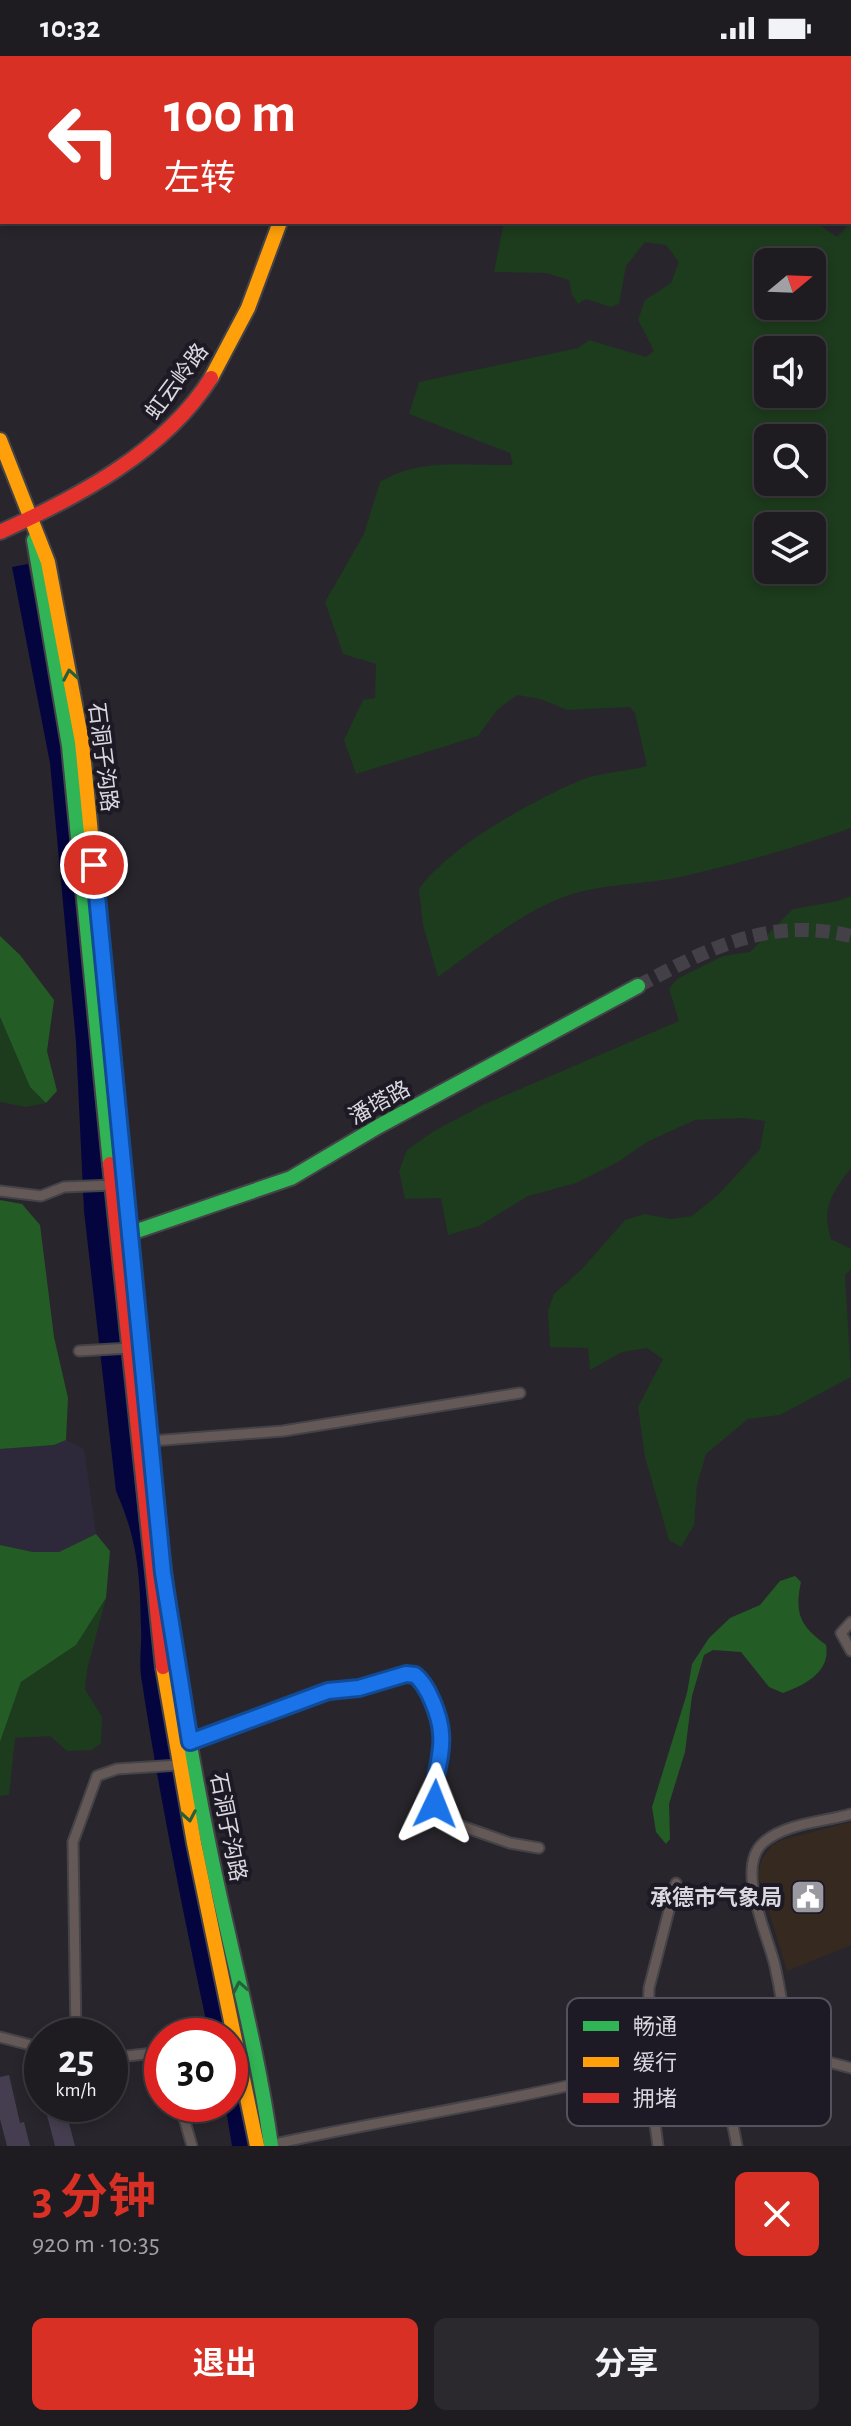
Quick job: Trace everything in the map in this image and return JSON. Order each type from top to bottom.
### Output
[{"type":"main road","name":"虹云岭路","points":[[0,532],[129,463],[165,434],[201,392],[227,350],[256,292],[279,224]]},
{"type":"main road","name":"石洞子沟路","points":[[0,440],[48,562],[82,742],[163,1573],[190,1742],[266,2146]]},
{"type":"main road","name":"石洞子沟路","points":[[32,516],[36,563],[69,746],[127,1348],[167,1699],[229,2018]]},
{"type":"main road","name":"潘塔路","points":[[131,1233],[291,1178],[379,1126],[638,986]]},
{"type":"main road","name":"石洞子沟路","points":[[248,2088],[266,2146]]},
{"type":"street","points":[[0,1191],[41,1196],[64,1187],[111,1185]]},
{"type":"street","points":[[79,1351],[127,1348]]},
{"type":"street","points":[[151,1441],[283,1431],[520,1393]]},
{"type":"street","points":[[851,1622],[841,1633],[851,1651]]},
{"type":"street","points":[[190,1742],[328,1691],[359,1688],[406,1674],[415,1675],[425,1688],[441,1733],[432,1790],[435,1804],[444,1820],[510,1843],[539,1848]]},
{"type":"street","points":[[76,2018],[75,1835],[97,1776],[117,1769],[178,1765]]},
{"type":"street","points":[[779,1998],[777,1976],[753,1890],[754,1857],[762,1843],[785,1831],[851,1814]]},
{"type":"street","points":[[649,1998],[676,1883]]},
{"type":"street","points":[[0,2037],[24,2043]]},
{"type":"street","points":[[831,2063],[851,2068]]},
{"type":"street","points":[[266,2146],[358,2126],[479,2107],[567,2086]]},
{"type":"street","points":[[185,2122],[192,2146]]},
{"type":"street","points":[[655,2126],[658,2146]]},
{"type":"street","points":[[733,2126],[737,2146]]},
{"type":"shaded area","points":[[28,564],[63,744],[139,1524],[227,2018],[206,2018],[141,1676],[138,1575],[129,1526],[116,1491],[84,1211],[76,1042],[50,763],[12,567]]},
{"type":"shaded area","points":[[66,1440],[84,1449],[96,1534],[59,1552],[33,1552],[0,1545],[0,1449],[54,1445]]},
{"type":"shaded area","name":"承德市气象局","points":[[851,1822],[851,1945],[787,1971],[758,1875],[762,1859],[772,1845],[782,1840]]},
{"type":"shaded area","points":[[228,2122],[245,2122],[249,2146],[232,2146]]},
{"type":"green space","points":[[818,224],[837,237],[851,224],[851,828],[764,856],[697,873],[574,893],[544,905],[513,924],[438,977],[423,925],[419,889],[433,873],[493,826],[561,789],[589,777],[647,766],[635,713],[630,707],[567,710],[540,699],[517,695],[497,710],[478,736],[356,774],[344,740],[363,700],[375,698],[376,664],[343,654],[325,602],[364,534],[380,482],[396,474],[428,466],[513,465],[510,453],[409,414],[419,382],[578,348],[589,340],[646,357],[654,351],[638,320],[645,300],[671,283],[679,262],[666,245],[645,242],[626,266],[619,304],[611,307],[586,299],[578,304],[572,295],[569,280],[546,273],[494,272],[503,226]]},
{"type":"green space","points":[[851,896],[851,1168],[830,1201],[827,1218],[831,1239],[851,1249],[851,1269],[845,1275],[851,1377],[780,1415],[748,1419],[706,1454],[697,1485],[694,1525],[681,1547],[669,1540],[645,1457],[638,1407],[663,1359],[647,1348],[622,1352],[590,1370],[588,1348],[550,1347],[548,1311],[554,1294],[582,1269],[625,1220],[645,1214],[671,1219],[692,1216],[718,1195],[760,1149],[765,1121],[744,1118],[695,1120],[647,1142],[618,1162],[576,1183],[528,1196],[479,1226],[448,1235],[441,1198],[405,1199],[399,1171],[407,1150],[434,1131],[485,1104],[679,1021],[669,989],[677,979],[723,956],[750,952],[793,909]]},
{"type":"green space","points":[[0,936],[20,955],[54,1000],[47,1051],[57,1091],[46,1103],[30,1087],[0,1017]]},
{"type":"green space","points":[[0,1017],[30,1087],[46,1103],[26,1107],[0,1102]]},
{"type":"green space","points":[[0,1200],[22,1204],[40,1225],[54,1337],[68,1398],[66,1440],[54,1445],[0,1449]]},
{"type":"green space","points":[[96,1534],[110,1551],[106,1598],[76,1645],[21,1682],[0,1742],[0,1545],[33,1552],[59,1552]]},
{"type":"green space","points":[[795,1576],[801,1582],[798,1603],[802,1619],[826,1645],[824,1663],[815,1676],[783,1693],[769,1687],[741,1652],[713,1650],[704,1655],[692,1696],[685,1752],[669,1804],[670,1839],[666,1844],[656,1832],[652,1807],[687,1693],[692,1664],[709,1638],[730,1618],[760,1605],[780,1581]]},
{"type":"green space","points":[[106,1598],[85,1689],[102,1717],[101,1743],[92,1750],[67,1751],[50,1736],[15,1738],[9,1795],[0,1796],[0,1742],[21,1682],[76,1645]]},
{"type":"building","points":[[9,2075],[20,2123],[24,2122],[30,2146],[7,2146],[0,2119],[0,2077]]},
{"type":"building","points":[[49,2122],[69,2122],[75,2146],[55,2146]]},
{"type":"tunnel","points":[[638,986],[715,949],[766,933],[793,930],[851,936]]},
{"type":"traffic: fast","points":[[34,540],[69,746],[110,1164]]},
{"type":"traffic: fast","points":[[131,1233],[291,1178],[379,1126],[638,986]]},
{"type":"traffic: fast","points":[[156,1497],[171,1626],[192,1755],[258,2069],[271,2146]]},
{"type":"traffic: slow","points":[[211,378],[248,308],[279,224]]},
{"type":"traffic: slow","points":[[0,440],[48,562],[82,742],[105,976]]},
{"type":"traffic: slow","points":[[163,1667],[194,1843],[257,2146]]},
{"type":"traffic: jam","points":[[0,532],[89,487],[145,450],[170,428],[211,378]]},
{"type":"traffic: jam","points":[[105,976],[156,1497]]},
{"type":"traffic: jam","points":[[110,1164],[163,1667]]},
{"type":"place","name":"承德市气象局","points":[[808,1897]]},
{"type":"route","points":[[94,865],[163,1573],[190,1742],[328,1691],[359,1688],[406,1674],[415,1675],[425,1688],[441,1733],[432,1790],[435,1804]]}]
